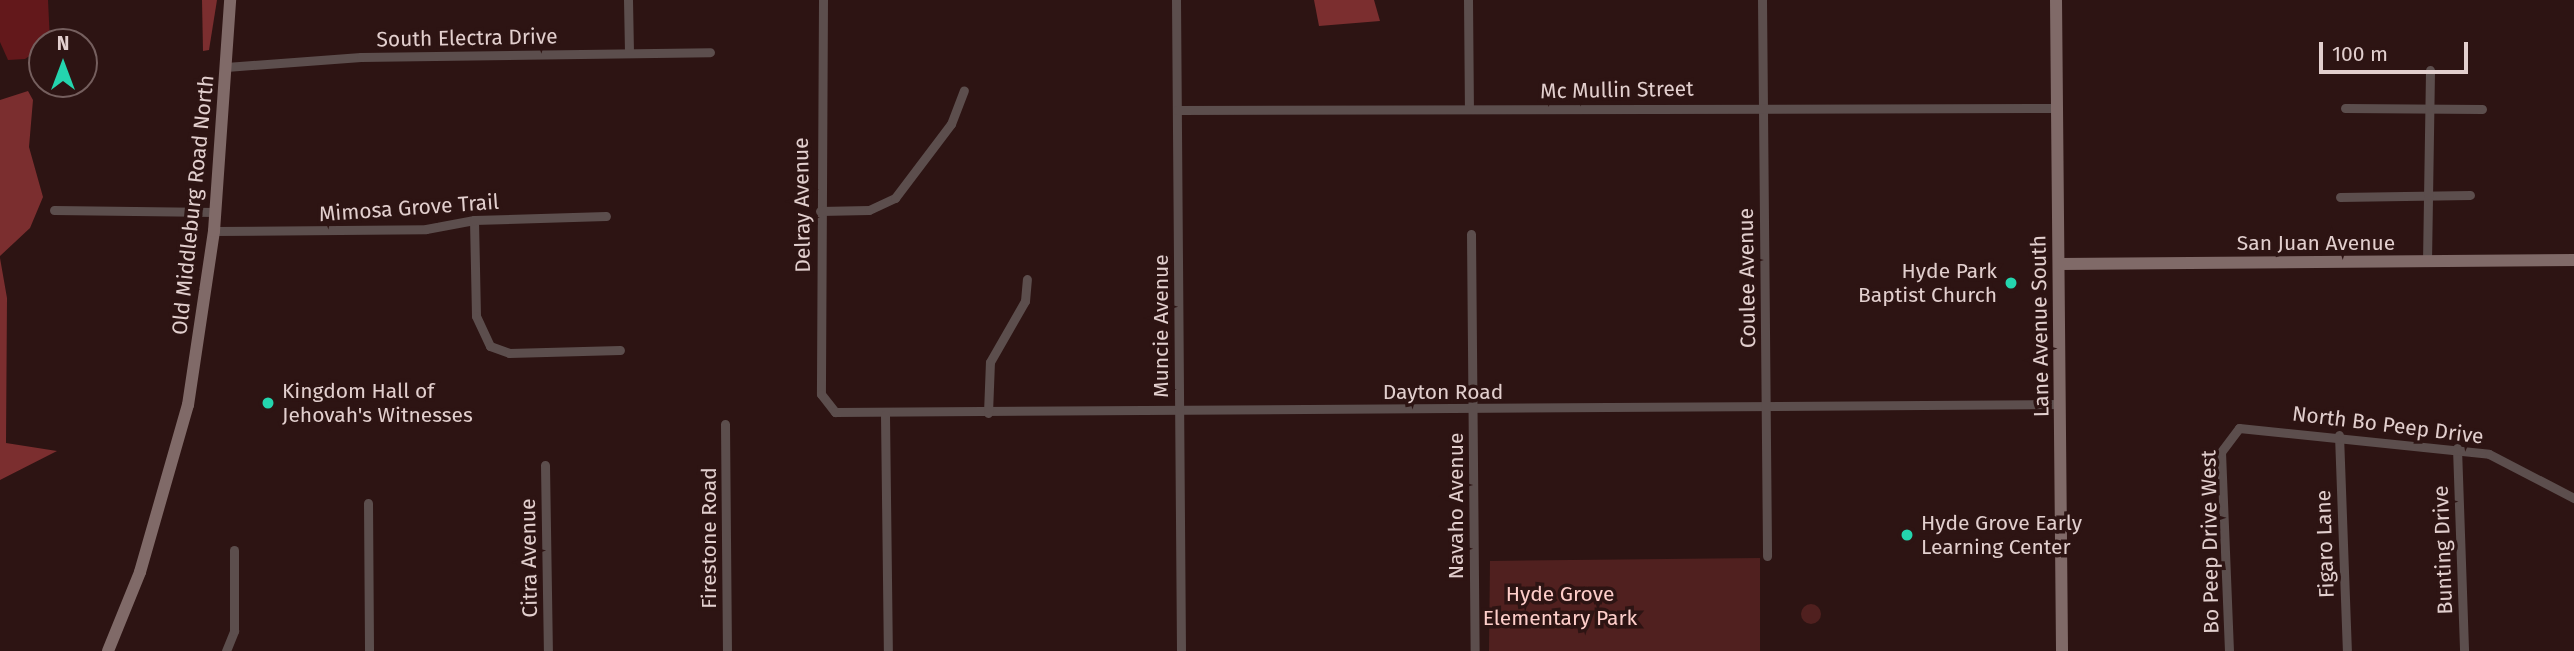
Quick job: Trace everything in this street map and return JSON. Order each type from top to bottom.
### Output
[{"type":"main road","name":"Old Middleburg Road North","points":[[108,651],[177,449],[214,231],[230,0]]},
{"type":"main road","name":"Lane Avenue South","points":[[2056,0],[2062,651]]},
{"type":"main road","name":"San Juan Avenue","points":[[2059,264],[2574,260]]},
{"type":"street","points":[[628,0],[629,53]]},
{"type":"street","name":"Delray Avenue","points":[[823,0],[821,394],[829,407]]},
{"type":"street","name":"Muncie Avenue","points":[[1176,0],[1181,651]]},
{"type":"street","points":[[1468,0],[1469,110]]},
{"type":"street","name":"Coulee Avenue","points":[[1762,0],[1767,556]]},
{"type":"street","name":"South Electra Drive","points":[[226,67],[361,57],[710,52]]},
{"type":"street","points":[[2427,262],[2430,70]]},
{"type":"street","points":[[820,211],[869,210],[895,198],[951,124],[964,90]]},
{"type":"street","name":"Mc Mullin Street","points":[[1177,110],[1763,106],[2057,108]]},
{"type":"street","points":[[2346,108],[2482,109]]},
{"type":"street","points":[[2340,197],[2470,195]]},
{"type":"street","points":[[54,210],[215,212]]},
{"type":"street","name":"Mimosa Grove Trail","points":[[214,231],[426,229],[474,220],[606,216]]},
{"type":"street","points":[[474,220],[476,317],[490,346],[509,353],[620,350]]},
{"type":"street","name":"Navaho Avenue","points":[[1471,234],[1475,651]]},
{"type":"street","points":[[988,413],[990,362],[1025,301],[1027,279]]},
{"type":"street","name":"Dayton Road","points":[[829,407],[885,415],[2060,404]]},
{"type":"street","points":[[885,415],[888,651]]},
{"type":"street","name":"Firestone Road","points":[[725,424],[727,651]]},
{"type":"street","name":"North Bo Peep Drive","points":[[2230,434],[2251,426],[2457,448],[2511,463],[2574,498]]},
{"type":"street","name":"Bo Peep Drive West","points":[[2229,651],[2221,452],[2230,434]]},
{"type":"street","name":"Figaro Lane","points":[[2339,435],[2347,651]]},
{"type":"street","name":"Bunting Drive","points":[[2457,448],[2464,651]]},
{"type":"street","name":"Citra Avenue","points":[[545,465],[548,651]]},
{"type":"street","points":[[368,503],[369,651]]},
{"type":"street","points":[[226,651],[234,631],[234,550]]},
{"type":"green space","name":"Hyde Grove Elementary Park","points":[[1760,558],[1760,651],[1489,651],[1490,561]]},
{"type":"green space","points":[[1811,604],[1818,607],[1821,614],[1818,621],[1811,624],[1804,621],[1801,614],[1804,607]]},
{"type":"shaded area","points":[[0,0],[48,0],[49,28],[28,28],[28,57],[8,60],[0,42]]},
{"type":"shaded area","points":[[202,0],[217,0],[209,50],[203,51]]},
{"type":"shaded area","points":[[1314,0],[1374,0],[1380,21],[1319,26]]},
{"type":"shaded area","points":[[28,91],[28,98],[33,100],[29,147],[43,197],[30,228],[0,256],[0,100]]},
{"type":"shaded area","points":[[0,258],[7,298],[6,443],[57,451],[0,480]]},
{"type":"place","name":"Hyde Park Baptist Church","points":[[2011,283]]},
{"type":"place","name":"Kingdom Hall of Jehovah's Witnesses","points":[[268,403]]},
{"type":"place","name":"Hyde Grove Early Learning Center","points":[[1907,535]]}]
